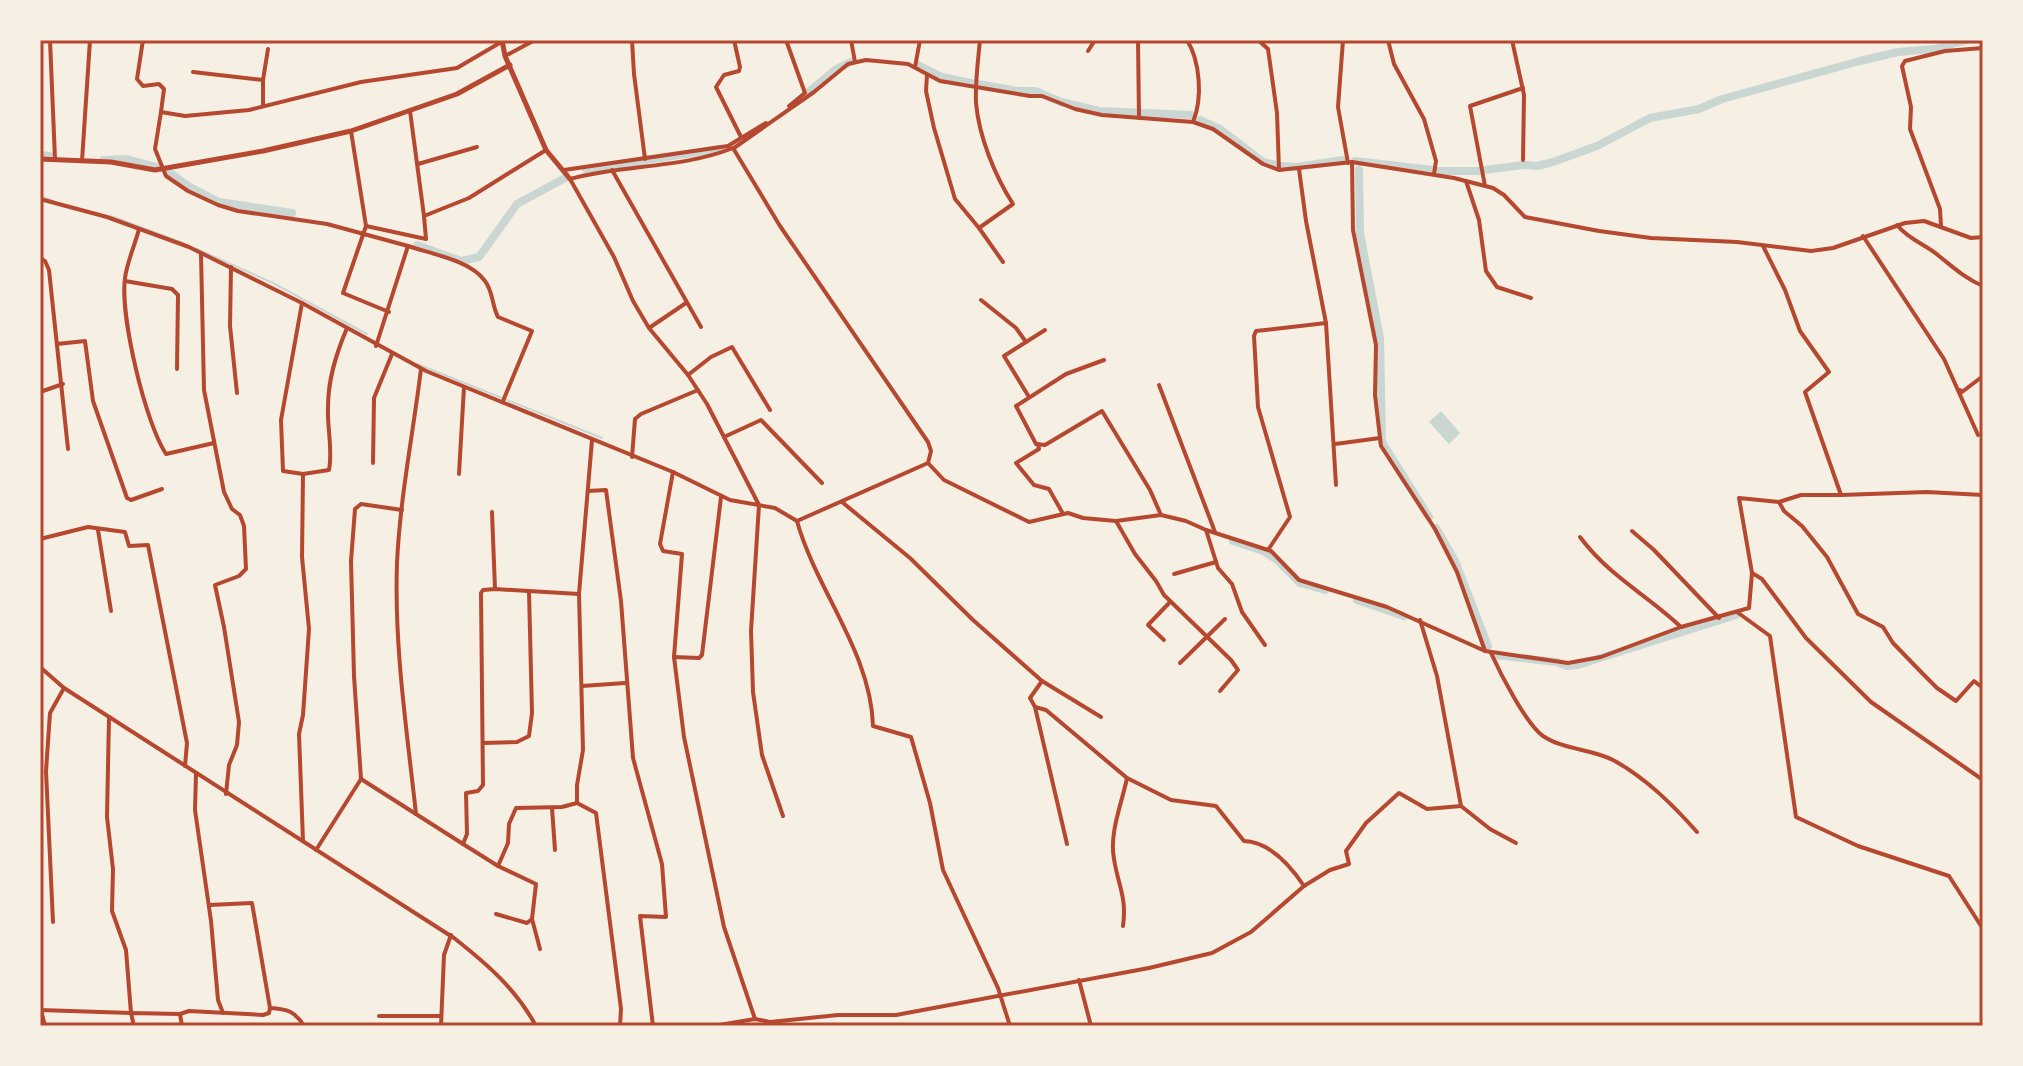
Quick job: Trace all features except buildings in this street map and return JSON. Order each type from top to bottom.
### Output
[{"type":"street","points":[[50,40],[55,159]]},
{"type":"street","points":[[82,161],[90,40]]},
{"type":"street","points":[[143,40],[137,79],[143,86],[159,84],[164,89],[155,149],[166,176],[177,185],[218,205],[238,211],[364,231],[427,237],[410,111]]},
{"type":"street","points":[[505,56],[535,40]]},
{"type":"street","points":[[632,40],[645,159]]},
{"type":"street","points":[[734,40],[739,71],[724,75],[716,87],[741,137]]},
{"type":"street","points":[[161,112],[185,116],[249,110],[361,82],[457,68],[503,41],[505,56],[546,150],[558,168],[564,170],[728,146],[771,120],[805,93],[786,40]]},
{"type":"street","points":[[851,40],[855,62]]},
{"type":"street","points":[[915,67],[920,40]]},
{"type":"street","points":[[979,228],[1013,204],[1002,186],[976,104],[980,40]]},
{"type":"street","points":[[1088,51],[1095,40]]},
{"type":"street","points":[[1138,40],[1139,117]]},
{"type":"street","points":[[1187,40],[1195,54],[1198,75],[1197,112],[1193,122]]},
{"type":"street","points":[[1258,40],[1268,49],[1277,113],[1279,170]]},
{"type":"street","points":[[1343,40],[1338,107],[1350,162],[1353,230],[1376,345],[1375,395],[1381,446],[1435,529],[1452,561],[1488,652],[1541,735],[1612,759],[1665,797],[1697,832]]},
{"type":"street","points":[[1388,40],[1394,64],[1424,119],[1436,161],[1434,174]]},
{"type":"street","points":[[1512,40],[1523,88],[1523,160]]},
{"type":"street","points":[[1941,226],[1940,209],[1910,129],[1911,107],[1902,66],[1905,61],[1945,51],[1983,48]]},
{"type":"street","points":[[263,106],[268,49]]},
{"type":"street","points":[[570,179],[612,170],[705,159],[733,148],[814,92],[848,64],[888,62],[915,67],[940,81],[1042,96],[1075,109],[1102,115],[1193,122],[1213,129],[1263,164],[1279,170],[1350,162],[1466,181],[1504,195],[1525,217],[1537,221],[1651,238],[1811,251],[1833,248],[1897,225],[1924,221],[1971,238],[1983,237]]},
{"type":"street","points":[[40,159],[120,163],[155,170],[263,151],[351,131],[410,111],[457,94],[510,65]]},
{"type":"street","points":[[193,72],[263,80]]},
{"type":"street","points":[[927,75],[926,91],[934,128],[955,199],[1003,262]]},
{"type":"street","points":[[1485,186],[1470,106],[1523,88]]},
{"type":"street","points":[[351,131],[364,231],[343,293],[389,312]]},
{"type":"street","points":[[417,164],[477,147]]},
{"type":"street","points":[[733,148],[780,226],[928,442],[931,451],[928,463]]},
{"type":"street","points":[[424,216],[469,198],[546,150]]},
{"type":"street","points":[[1299,169],[1326,323],[1336,485]]},
{"type":"street","points":[[564,170],[614,257],[633,301],[649,328],[698,390],[759,505],[751,631],[754,708],[762,755],[783,816]]},
{"type":"street","points":[[612,170],[701,327]]},
{"type":"street","points":[[1466,181],[1479,220],[1486,271],[1497,287],[1531,298]]},
{"type":"street","points":[[40,199],[107,217],[189,247],[302,303],[421,369],[504,400],[673,472],[721,497],[744,505],[775,508],[797,521],[861,672],[872,703],[873,726],[911,737],[930,803],[943,870],[987,963],[1010,1026]]},
{"type":"street","points":[[1897,225],[1908,238],[1983,286]]},
{"type":"street","points":[[139,229],[125,281],[125,318],[139,379],[164,453],[214,443]]},
{"type":"street","points":[[364,231],[462,265],[479,274],[486,282],[498,317],[532,331],[504,400]]},
{"type":"street","points":[[1863,236],[1927,331],[1978,435]]},
{"type":"street","points":[[376,346],[408,246]]},
{"type":"street","points":[[1763,246],[1785,290],[1800,331],[1829,372],[1805,392],[1841,495]]},
{"type":"street","points":[[201,254],[204,390],[224,492],[244,526],[246,569],[239,576],[215,585],[239,722],[226,794]]},
{"type":"street","points":[[40,258],[49,270],[68,449]]},
{"type":"street","points":[[231,267],[230,326],[237,393]]},
{"type":"street","points":[[125,281],[172,289],[178,295],[177,369]]},
{"type":"street","points":[[981,300],[1016,328],[1026,342]]},
{"type":"street","points":[[302,303],[281,420],[283,471],[303,474],[329,470],[328,406],[334,358],[347,328]]},
{"type":"street","points":[[649,328],[686,303]]},
{"type":"street","points":[[1268,550],[1290,517],[1258,407],[1254,336],[1256,331],[1326,323]]},
{"type":"street","points":[[1029,397],[1004,356],[1045,330]]},
{"type":"street","points":[[57,344],[83,340],[86,343],[93,401],[127,498],[131,500],[162,489]]},
{"type":"street","points":[[688,375],[711,357],[732,347],[770,410]]},
{"type":"street","points":[[373,463],[374,398],[392,354]]},
{"type":"street","points":[[1104,360],[1066,374],[1016,406],[1036,444],[1045,445],[1102,411],[1150,490],[1161,515]]},
{"type":"street","points":[[416,814],[405,719],[397,567],[421,369]]},
{"type":"street","points":[[1957,387],[1962,392],[1983,376]]},
{"type":"street","points":[[40,392],[63,384]]},
{"type":"street","points":[[1159,385],[1216,533]]},
{"type":"street","points":[[459,474],[464,387]]},
{"type":"street","points":[[632,457],[635,419],[698,390]]},
{"type":"street","points":[[724,437],[761,420],[822,483]]},
{"type":"street","points":[[1334,445],[1380,438]]},
{"type":"street","points":[[577,803],[583,750],[579,594],[592,440]]},
{"type":"street","points":[[1038,444],[1039,449],[1016,463],[1034,485],[1049,489],[1062,513]]},
{"type":"street","points":[[797,521],[928,463]]},
{"type":"street","points":[[928,463],[944,480],[1029,522],[1062,513],[1116,521],[1161,515],[1268,550],[1299,580],[1420,620],[1488,652],[1568,663],[1601,657],[1681,627],[1749,608],[1752,573],[1739,498],[1779,502],[1801,495],[1927,492],[1983,495]]},
{"type":"street","points":[[673,472],[660,544],[663,551],[682,554],[674,657],[684,737],[724,927],[755,1019]]},
{"type":"street","points":[[303,474],[302,557],[309,629],[299,734],[303,841]]},
{"type":"street","points":[[588,491],[606,490],[621,601],[633,758],[657,839],[665,896],[666,917],[640,916],[653,1026]]},
{"type":"street","points":[[674,657],[699,658],[702,655],[721,497]]},
{"type":"street","points":[[841,501],[910,558],[973,620],[1042,681],[1101,717]]},
{"type":"street","points":[[1779,502],[1827,557],[1858,614],[1883,627],[1893,643],[1937,688],[1956,701],[1974,681],[1983,688]]},
{"type":"street","points":[[316,850],[361,779],[351,561],[355,509],[361,504],[402,510]]},
{"type":"street","points":[[492,512],[495,589]]},
{"type":"street","points":[[1116,521],[1135,554],[1170,602],[1238,670],[1220,691]]},
{"type":"street","points":[[40,539],[88,527],[125,532],[129,546],[145,544],[150,549],[187,743],[185,767]]},
{"type":"street","points":[[98,530],[111,611]]},
{"type":"street","points":[[1206,530],[1216,562],[1232,584],[1242,612],[1265,645]]},
{"type":"street","points":[[1632,531],[1719,618]]},
{"type":"street","points":[[1580,537],[1613,574],[1681,627]]},
{"type":"street","points":[[1174,574],[1216,562]]},
{"type":"street","points":[[1752,573],[1762,579],[1806,638],[1871,702],[1983,780]]},
{"type":"street","points":[[463,844],[467,834],[466,793],[478,791],[483,785],[481,593],[495,589],[579,594]]},
{"type":"street","points":[[483,743],[517,742],[529,736],[532,713],[529,591]]},
{"type":"street","points":[[1164,640],[1148,625],[1170,602]]},
{"type":"street","points":[[1737,612],[1770,636],[1796,817],[1858,846],[1949,876],[1983,929]]},
{"type":"street","points":[[1180,663],[1208,639],[1225,619]]},
{"type":"street","points":[[1420,620],[1440,689],[1461,806],[1490,829],[1516,843]]},
{"type":"street","points":[[40,667],[64,688],[226,794],[451,935],[504,980],[524,1004],[536,1026]]},
{"type":"street","points":[[1042,681],[1030,698],[1035,707],[1067,844]]},
{"type":"street","points":[[582,686],[625,683]]},
{"type":"street","points":[[53,922],[46,771],[50,713],[64,688]]},
{"type":"street","points":[[1035,707],[1046,710],[1127,778],[1171,800],[1216,806],[1244,841],[1255,842],[1279,855],[1304,886]]},
{"type":"street","points":[[109,717],[107,817],[113,869],[112,911],[126,950],[134,1026]]},
{"type":"street","points":[[196,774],[195,810],[209,905],[218,1000],[223,1013]]},
{"type":"street","points":[[1123,926],[1124,898],[1114,858],[1114,842],[1127,778]]},
{"type":"street","points":[[361,779],[498,866],[536,884],[532,919],[540,949]]},
{"type":"street","points":[[713,1026],[755,1019],[770,1022],[838,1015],[896,1015],[1149,968],[1212,953],[1251,932],[1304,886],[1330,870],[1349,864],[1346,851],[1366,823],[1399,793],[1427,809],[1461,806]]},
{"type":"street","points":[[498,866],[508,843],[509,824],[516,808],[552,808],[577,803],[596,813],[621,1009],[620,1026]]},
{"type":"street","points":[[552,808],[555,850]]},
{"type":"street","points":[[45,1026],[40,1010],[269,1013],[252,903],[209,905]]},
{"type":"street","points":[[496,914],[527,923],[532,919]]},
{"type":"street","points":[[441,1026],[444,955],[451,935]]},
{"type":"street","points":[[1079,980],[1091,1026]]},
{"type":"street","points":[[270,1008],[285,1008],[304,1026]]},
{"type":"street","points":[[180,1014],[182,1026]]},
{"type":"street","points":[[379,1016],[441,1016]]},
{"type":"shaded area","points":[[1441,411],[1460,433],[1449,444],[1429,422]]},
{"type":"waterway","points":[[1485,170],[1553,162],[1597,146],[1650,118],[1699,109],[1722,99],[1860,61],[1898,52],[1935,49],[1967,40]]},
{"type":"waterway","points":[[798,101],[836,69],[851,62]]},
{"type":"waterway","points":[[918,65],[942,77],[975,84]]},
{"type":"waterway","points":[[978,84],[1035,91],[1061,102],[1099,111],[1192,115]]},
{"type":"waterway","points":[[1200,120],[1220,129],[1263,162],[1276,165]]},
{"type":"waterway","points":[[586,169],[719,149]]},
{"type":"waterway","points":[[40,155],[50,156]]},
{"type":"waterway","points":[[103,160],[126,159],[157,167]]},
{"type":"waterway","points":[[1282,166],[1343,160]]},
{"type":"waterway","points":[[1355,161],[1433,170]]},
{"type":"waterway","points":[[1359,170],[1360,233],[1380,338],[1382,442],[1429,517]]},
{"type":"waterway","points":[[1438,171],[1480,171]]},
{"type":"waterway","points":[[169,172],[219,202],[292,213]]},
{"type":"waterway","points":[[417,245],[461,261],[479,257],[517,204],[565,178]]},
{"type":"waterway","points":[[40,196],[54,201]]},
{"type":"waterway","points":[[111,216],[183,243]]},
{"type":"waterway","points":[[197,249],[273,283],[367,334]]},
{"type":"waterway","points":[[417,364],[602,438]]},
{"type":"waterway","points":[[1436,528],[1455,561],[1488,646]]},
{"type":"waterway","points":[[1233,541],[1276,559],[1300,583],[1325,590]]},
{"type":"waterway","points":[[1357,600],[1404,616]]},
{"type":"waterway","points":[[1494,655],[1578,665],[1736,615]]}]
